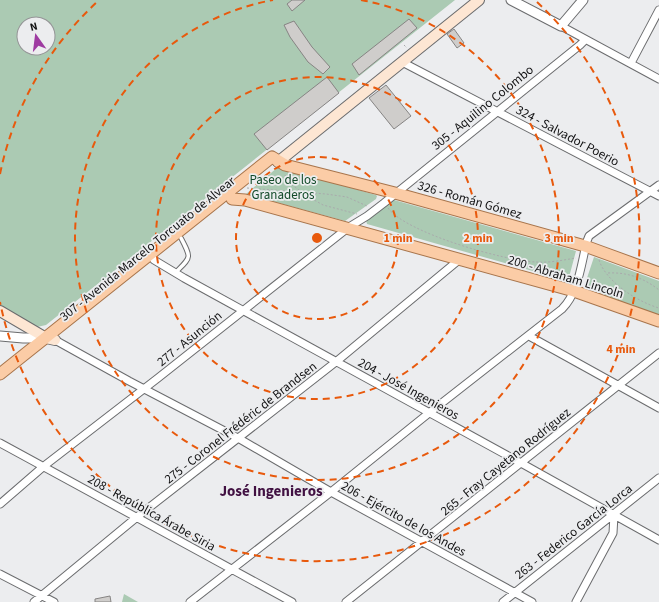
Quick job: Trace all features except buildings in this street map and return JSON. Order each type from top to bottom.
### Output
[{"type":"main road","name":"307 - Avenida Marcelo Torcuato de Alvear","points":[[0,382],[50,339],[152,257],[278,161],[470,0]]},
{"type":"main road","name":"307 - Avenida Marcelo Torcuato de Alvear","points":[[152,257],[181,238],[245,188],[480,0]]},
{"type":"main road","name":"326 - Román Gómez","points":[[278,161],[591,248],[659,273]]},
{"type":"main road","name":"200 - Abraham Lincoln","points":[[232,198],[349,227],[574,291],[659,321]]},
{"type":"main road","points":[[0,311],[50,339]]},
{"type":"main road","name":"307 - Avenida Marcelo Torcuato de Alvear","points":[[0,374],[50,339]]},
{"type":"street","points":[[511,0],[659,79]]},
{"type":"street","points":[[561,26],[583,0]]},
{"type":"street","points":[[631,63],[659,10]]},
{"type":"street","name":"305 - Aquilino Colombo","points":[[395,193],[498,112],[585,40]]},
{"type":"street","name":"324 - Salvador Poerio","points":[[402,62],[659,196]]},
{"type":"street","points":[[190,602],[331,492],[429,412],[529,336],[568,304],[574,291],[583,257],[591,248],[589,236],[659,185]]},
{"type":"street","name":"277 - Asunción","points":[[0,504],[44,466],[349,227],[374,211],[395,193]]},
{"type":"street","name":"204 - José Ingenieros","points":[[152,257],[175,273],[659,540]]},
{"type":"street","name":"275 - Coronel Frédéric de Brandsen","points":[[34,602],[137,517],[337,361],[460,259]]},
{"type":"street","points":[[0,336],[50,339]]},
{"type":"street","points":[[529,336],[659,408]]},
{"type":"street","name":"206 - Ejército de los Andes","points":[[50,339],[238,438],[331,492],[532,602]]},
{"type":"street","name":"265 - Fray Cayetano Rodríguez","points":[[346,602],[659,353]]},
{"type":"street","name":"208 - República Árabe Siria","points":[[0,442],[292,602]]},
{"type":"street","name":"263 - Federico García Lorca","points":[[503,602],[659,478]]},
{"type":"street","points":[[576,602],[613,534],[614,515]]},
{"type":"street","points":[[0,574],[54,602]]},
{"type":"lane","points":[[175,273],[190,256],[181,238]]},
{"type":"path","points":[[278,161],[287,181],[300,192],[323,205],[367,216]]},
{"type":"path","points":[[245,188],[251,190],[300,192],[347,197],[362,203],[374,211]]},
{"type":"path","points":[[384,203],[392,213],[423,231],[482,252],[514,260],[537,262],[583,257]]},
{"type":"path","points":[[591,248],[607,273],[628,294],[649,305],[659,308]]},
{"type":"path","points":[[607,273],[631,275],[652,284],[659,290]]},
{"type":"green space","points":[[0,0],[455,0],[46,325],[37,327],[0,306]]},
{"type":"green space","name":"Paseo de los Granaderos","points":[[278,167],[377,196],[376,199],[345,221],[246,194]]},
{"type":"green space","points":[[394,200],[576,251],[568,281],[367,224],[366,220]]},
{"type":"green space","points":[[594,257],[659,281],[659,316],[584,287]]},
{"type":"green space","points":[[124,594],[138,602],[122,602]]},
{"type":"district","name":"José Ingenieros","points":[[271,491]]}]
